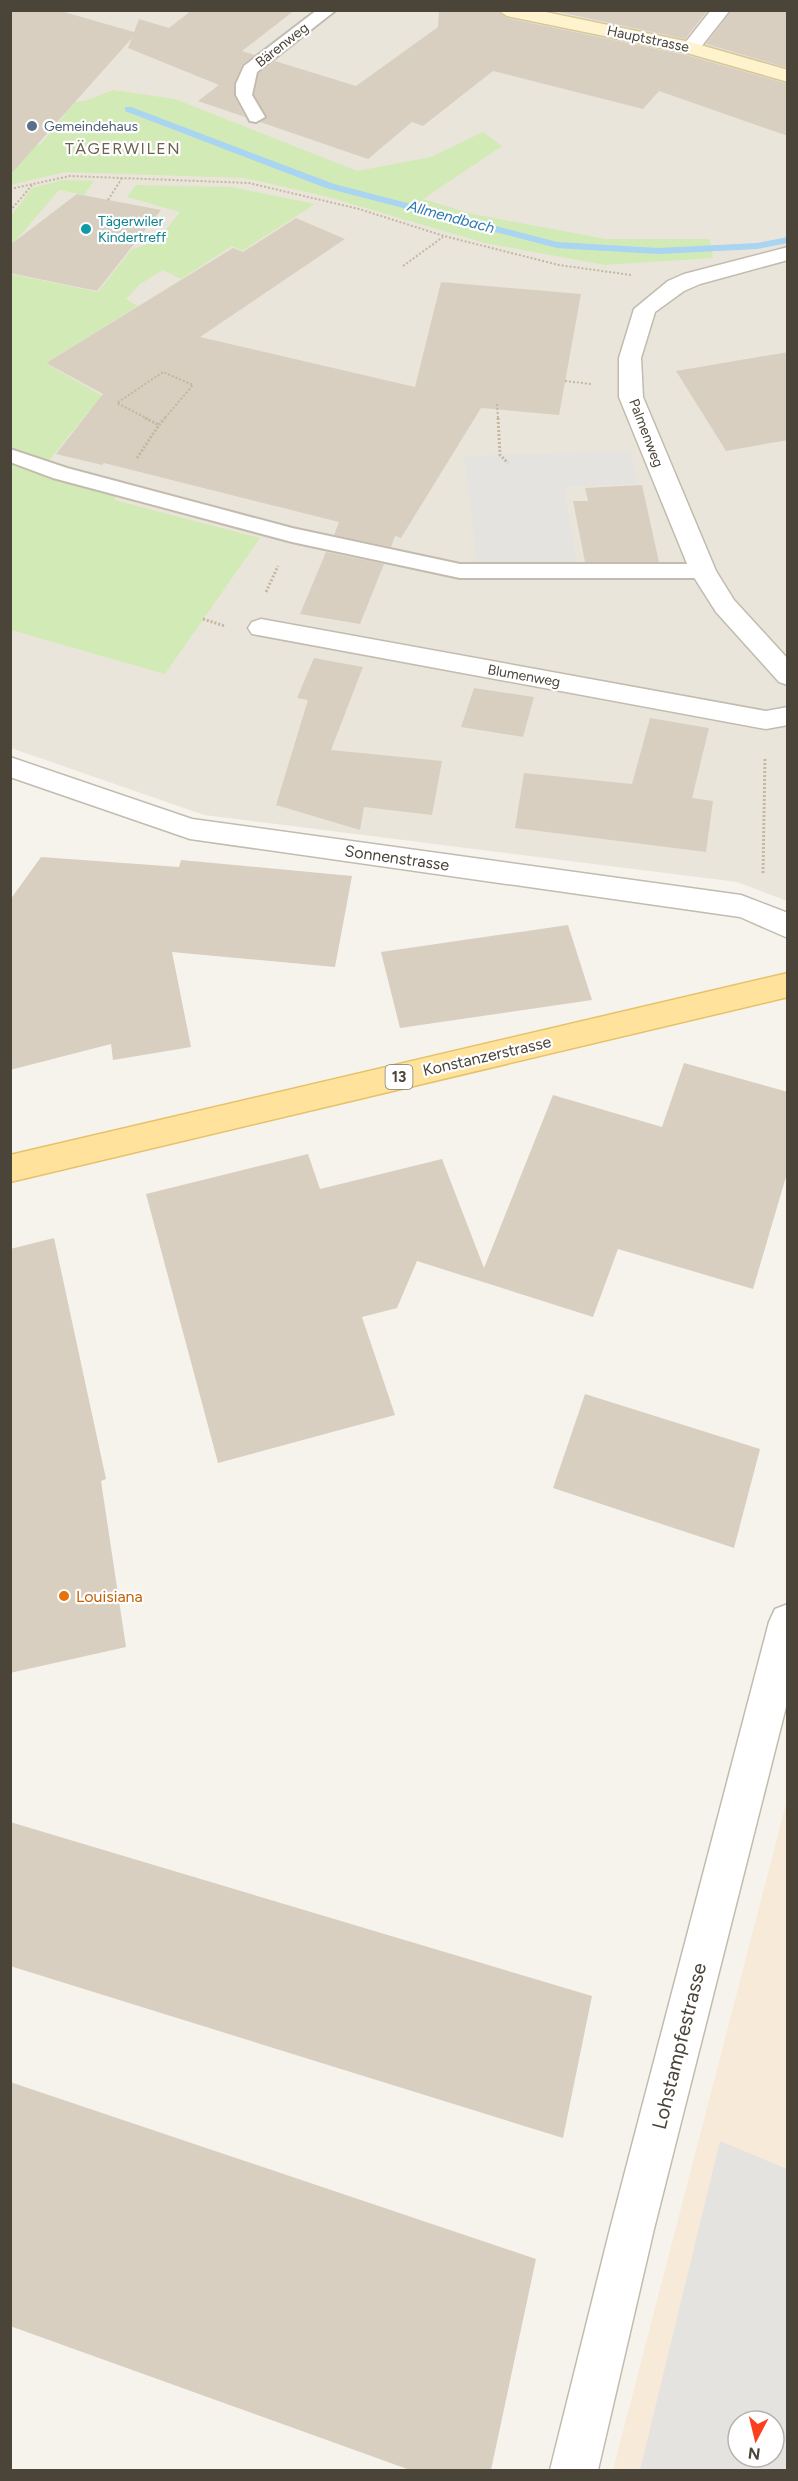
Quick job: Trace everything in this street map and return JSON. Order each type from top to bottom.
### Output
[{"type":"main road","name":"Konstanzerstrasse","points":[[10,1169],[788,985]]},
{"type":"street","name":"Hauptstrasse","points":[[507,10],[690,48],[788,76]]},
{"type":"street","points":[[690,48],[721,10]]},
{"type":"street","name":"Palmenweg","points":[[788,253],[692,279],[676,286],[645,309],[630,358],[631,397],[703,570],[725,606],[788,676]]},
{"type":"street","name":"Blumenweg","points":[[256,627],[777,718]]},
{"type":"street","name":"Sonnenstrasse","points":[[10,767],[190,829],[741,906],[762,913],[788,927]]},
{"type":"street","name":"Lohstampfestrasse","points":[[574,2470],[635,2218],[788,1622]]},
{"type":"lane","name":"Bärenweg","points":[[256,117],[244,101],[243,85],[250,70],[328,10]]},
{"type":"lane","points":[[10,455],[60,473],[292,536],[460,571],[529,573],[703,570]]},
{"type":"path","points":[[10,189],[70,176],[249,183],[359,209],[444,236],[559,265],[633,275],[676,286]]},
{"type":"path","points":[[108,200],[122,177]]},
{"type":"path","points":[[10,211],[33,184]]},
{"type":"path","points":[[402,266],[444,236]]},
{"type":"path","points":[[136,460],[159,425],[194,385],[163,372],[117,403],[159,425]]},
{"type":"path","points":[[497,404],[500,454],[508,463]]},
{"type":"path","points":[[763,880],[777,718]]},
{"type":"shaded area","points":[[11,11],[787,11],[787,901],[737,882],[204,815],[11,748]]},
{"type":"shaded area","points":[[630,451],[638,484],[564,487],[577,562],[477,563],[464,456]]},
{"type":"shaded area","points":[[787,1800],[787,2470],[613,2470]]},
{"type":"shaded area","points":[[720,2141],[787,2169],[787,2470],[640,2470]]},
{"type":"green space","points":[[113,90],[175,99],[357,171],[431,157],[483,132],[502,146],[423,199],[472,214],[606,239],[710,239],[713,258],[605,265],[485,243],[328,197],[245,178],[65,172],[11,185],[11,155],[22,142],[40,145],[75,102],[85,101]]},
{"type":"green space","points":[[64,180],[94,181],[84,195],[59,190],[11,246],[11,216],[32,188]]},
{"type":"green space","points":[[136,185],[232,187],[315,204],[242,251],[232,246],[181,279],[163,270],[140,284],[126,299],[138,306],[45,363],[106,398],[88,412],[47,463],[11,447],[11,274],[98,292],[131,250],[158,240],[180,212],[127,197]]},
{"type":"green space","points":[[10,462],[37,474],[117,495],[114,500],[260,538],[165,674],[11,630]]},
{"type":"building","points":[[10,10],[57,10],[134,32],[139,19],[169,28],[192,10],[295,10],[242,51],[255,55],[242,65],[234,84],[234,96],[245,117],[198,101],[219,85],[128,48],[132,38],[10,175]]},
{"type":"building","points":[[439,10],[496,10],[507,18],[686,55],[788,84],[788,136],[659,91],[643,109],[493,71],[423,126],[412,122],[368,159],[260,122],[267,118],[254,95],[259,73],[275,61],[356,86],[438,27]]},
{"type":"building","points":[[549,10],[708,10],[685,39]]},
{"type":"building","points":[[732,10],[788,10],[788,68],[706,44]]},
{"type":"building","name":"Tägerwiler Kindertreff","points":[[77,194],[161,210],[97,291],[10,273],[10,245]]},
{"type":"building","points":[[296,218],[345,239],[200,337],[415,387],[441,282],[581,294],[559,415],[481,408],[401,538],[395,536],[391,547],[334,535],[339,522],[104,463],[102,465],[56,454],[103,394],[46,363],[233,248],[243,252]]},
{"type":"building","points":[[788,352],[788,440],[726,451],[676,371]]},
{"type":"building","points":[[642,485],[659,562],[585,562],[573,501],[588,501],[585,488]]},
{"type":"building","points":[[326,552],[384,564],[360,624],[300,614]]},
{"type":"building","points":[[314,658],[363,667],[331,750],[442,761],[432,815],[364,807],[360,830],[276,805],[308,700],[297,698]]},
{"type":"building","points":[[474,688],[534,697],[523,737],[461,727]]},
{"type":"building","points":[[650,718],[709,728],[692,798],[713,801],[706,852],[515,828],[524,773],[632,784]]},
{"type":"building","points":[[41,857],[179,867],[181,860],[352,876],[335,967],[172,952],[191,1047],[113,1060],[111,1044],[10,1070],[10,900]]},
{"type":"building","points":[[568,925],[592,1000],[400,1028],[381,952]]},
{"type":"building","points":[[684,1063],[788,1092],[788,1170],[753,1289],[618,1249],[593,1317],[417,1261],[397,1308],[362,1317],[395,1415],[218,1463],[146,1194],[308,1154],[320,1189],[442,1159],[484,1268],[553,1095],[662,1127]]},
{"type":"building","points":[[54,1238],[106,1479],[101,1481],[126,1647],[10,1673],[10,1249]]},
{"type":"building","points":[[585,1394],[760,1449],[734,1548],[553,1488]]},
{"type":"building","points":[[10,1822],[592,1996],[563,2138],[10,1966]]},
{"type":"building","points":[[10,2082],[536,2259],[491,2470],[410,2470],[10,2326]]},
{"type":"waterway","name":"Allmendbach","points":[[128,109],[330,186],[557,245],[658,251],[757,246],[788,240]]},
{"type":"place","name":"Gemeindehaus","points":[[32,126]]},
{"type":"place","name":"Tägerwiler Kindertreff","points":[[86,229]]},
{"type":"place","name":"Louisiana","points":[[64,1596]]},
{"type":"district","name":"TÄGERWILEN","points":[[123,148]]}]
